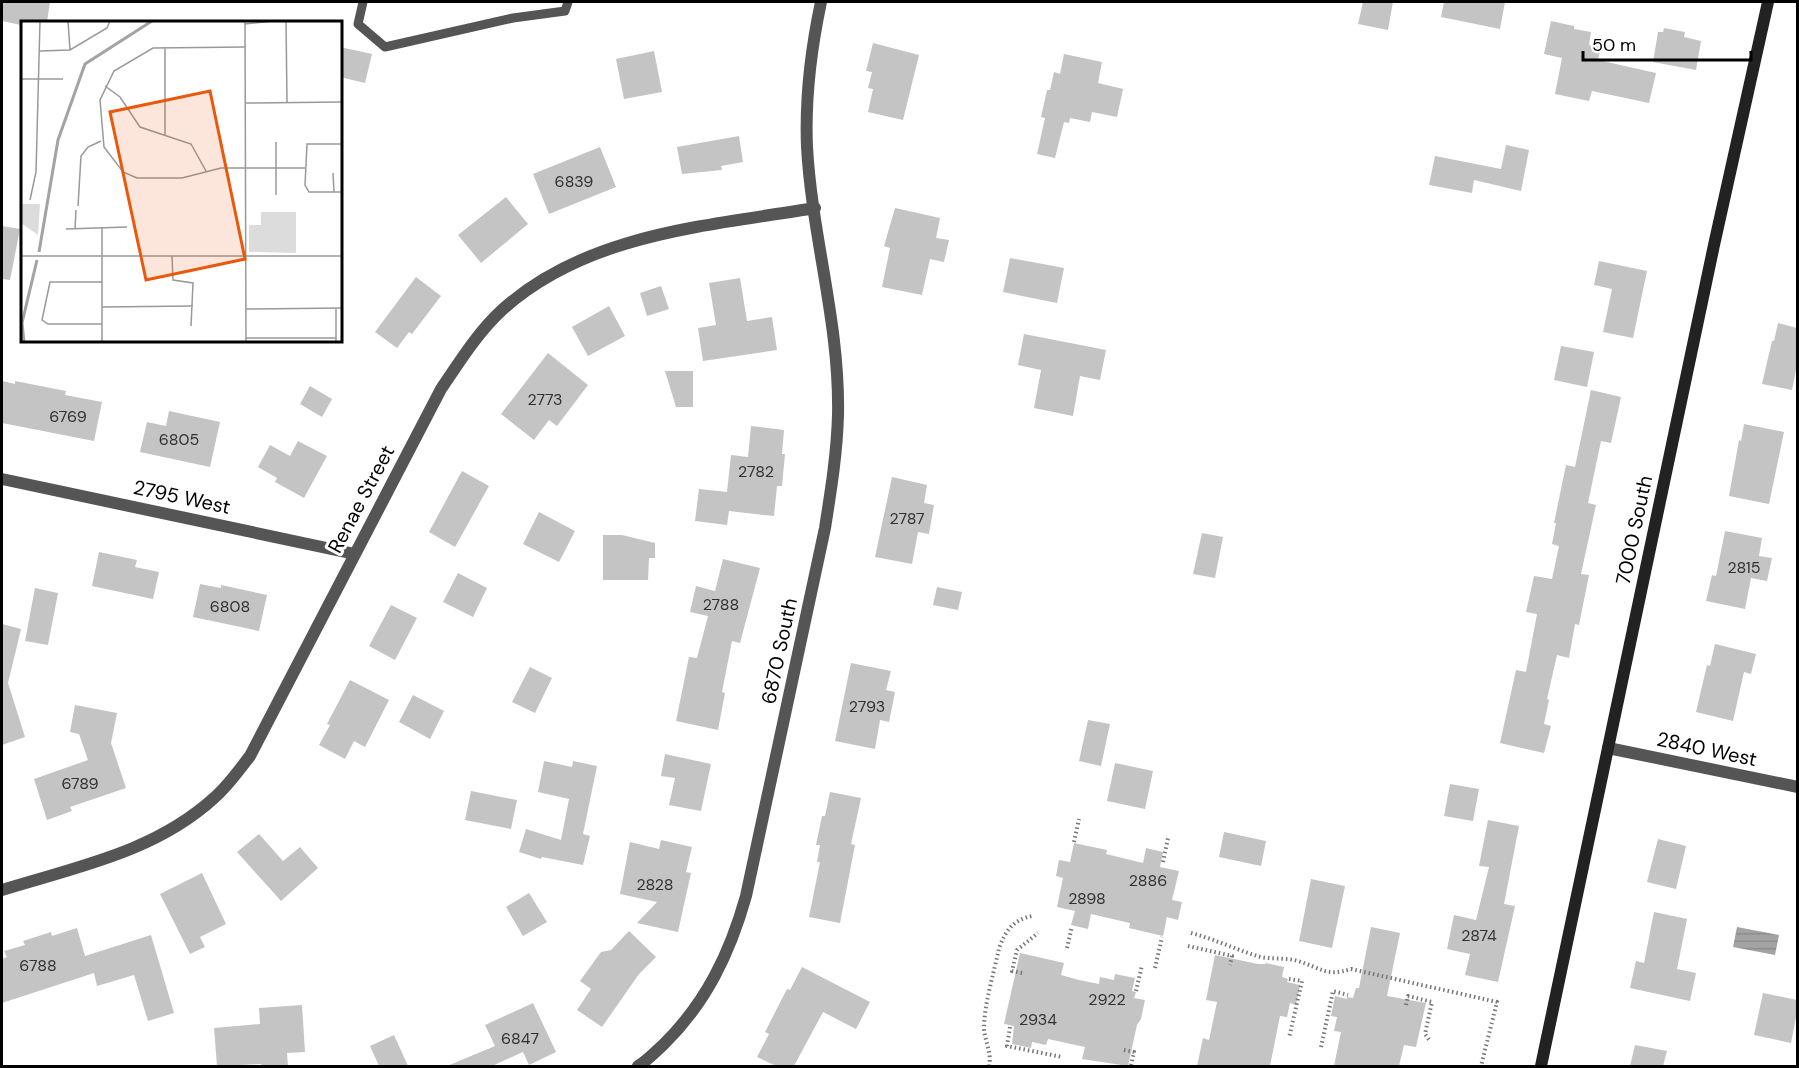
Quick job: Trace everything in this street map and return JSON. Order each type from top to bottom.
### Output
[{"type":"main road","name":"7000 South","points":[[1541,1066],[1714,245],[1768,2]]},
{"type":"street","name":"6870 South","points":[[638,1066],[673,1034],[699,1003],[720,968],[736,934],[746,897],[825,528],[834,475],[838,414],[833,332],[807,149],[806,104],[821,2]]},
{"type":"street","name":"Renae Street","points":[[2,890],[120,854],[152,841],[181,824],[215,798],[250,756],[441,389],[469,347],[503,309],[542,281],[580,259],[622,244],[669,232],[814,208]]},
{"type":"street","name":"2795 West","points":[[2,479],[355,554]]},
{"type":"street","name":"2840 West","points":[[1608,748],[1797,787]]},
{"type":"lane","points":[[363,2],[358,24],[385,47],[513,18],[565,11],[568,2]]},
{"type":"path","points":[[1074,842],[1079,819]]},
{"type":"path","points":[[1163,862],[1168,838]]},
{"type":"path","points":[[989,1066],[990,1056],[985,1019],[999,948],[1003,937],[1015,921],[1032,916]]},
{"type":"path","points":[[1067,948],[1072,926]]},
{"type":"path","points":[[1022,973],[1012,971],[1017,950],[1038,933]]},
{"type":"path","points":[[1191,933],[1257,956],[1300,962],[1322,972],[1335,973],[1352,969],[1497,1002],[1481,1066]]},
{"type":"path","points":[[1155,968],[1162,936]]},
{"type":"path","points":[[1188,946],[1232,956],[1230,965]]},
{"type":"path","points":[[1136,991],[1142,965]]},
{"type":"path","points":[[1289,979],[1302,981],[1289,1038]]},
{"type":"path","points":[[1321,1047],[1333,991],[1348,995]]},
{"type":"path","points":[[1406,1005],[1408,996],[1432,1002],[1425,1034],[1430,1041]]},
{"type":"path","points":[[1011,1027],[1007,1046],[1062,1058]]},
{"type":"path","points":[[1124,1050],[1134,1052],[1131,1066]]},
{"type":"shaded area","points":[[1737,927],[1779,935],[1775,955],[1733,947]]},
{"type":"building","points":[[2,2],[50,2],[47,21],[21,21],[21,25],[2,21]]},
{"type":"building","points":[[1363,2],[1393,2],[1388,30],[1358,24]]},
{"type":"building","points":[[1444,2],[1505,2],[1500,29],[1441,17]]},
{"type":"building","points":[[1551,21],[1591,32],[1589,45],[1601,47],[1598,60],[1656,73],[1649,103],[1592,91],[1589,101],[1555,94],[1562,58],[1544,54]]},
{"type":"building","points":[[1664,28],[1685,32],[1684,37],[1701,41],[1696,70],[1653,62],[1658,32],[1663,32]]},
{"type":"building","points":[[873,43],[919,55],[903,120],[868,112],[873,89],[868,88],[872,72],[866,71]]},
{"type":"building","points":[[342,47],[372,54],[365,83],[342,77]]},
{"type":"building","points":[[654,51],[662,92],[624,99],[616,59]]},
{"type":"building","points":[[1064,54],[1102,62],[1098,83],[1123,89],[1117,117],[1092,112],[1090,122],[1070,118],[1069,123],[1064,122],[1055,158],[1037,154],[1045,118],[1041,117],[1047,90],[1050,90],[1054,72],[1060,74]]},
{"type":"building","points":[[739,136],[743,162],[721,166],[722,170],[682,174],[677,147]]},
{"type":"building","points":[[1506,145],[1529,150],[1521,191],[1474,180],[1472,193],[1429,185],[1435,156],[1501,169]]},
{"type":"building","points":[[600,147],[616,187],[549,214],[533,174]]},
{"type":"building","points":[[506,197],[528,224],[481,263],[458,235]]},
{"type":"building","points":[[895,208],[940,218],[936,238],[949,240],[944,262],[930,259],[922,295],[882,287],[890,248],[884,246]]},
{"type":"building","points":[[2,226],[20,229],[10,280],[2,279]]},
{"type":"building","points":[[1010,258],[1064,268],[1057,303],[1003,292]]},
{"type":"building","points":[[1599,261],[1647,271],[1633,338],[1603,332],[1612,289],[1594,285]]},
{"type":"building","points":[[416,277],[441,296],[412,334],[409,332],[397,348],[375,332]]},
{"type":"building","points":[[740,278],[747,321],[772,317],[777,350],[703,361],[698,328],[716,325],[709,283]]},
{"type":"building","points":[[661,286],[669,309],[647,316],[640,293]]},
{"type":"building","points":[[609,306],[625,336],[588,356],[572,327]]},
{"type":"building","points":[[1778,323],[1797,328],[1797,365],[1792,390],[1762,384]]},
{"type":"building","points":[[1024,334],[1106,350],[1100,380],[1080,376],[1073,416],[1034,408],[1041,370],[1018,365]]},
{"type":"building","points":[[1561,346],[1594,352],[1587,387],[1554,380]]},
{"type":"building","points":[[548,353],[588,385],[557,426],[549,420],[534,440],[501,414]]},
{"type":"building","points":[[665,371],[693,371],[693,407],[676,407]]},
{"type":"building","points":[[2,381],[15,384],[15,381],[66,391],[65,395],[102,402],[94,441],[2,423]]},
{"type":"building","points":[[310,386],[332,399],[322,417],[300,404]]},
{"type":"building","points":[[1591,390],[1621,397],[1611,443],[1601,441],[1588,503],[1596,505],[1581,574],[1589,575],[1579,625],[1575,624],[1569,658],[1557,655],[1547,699],[1549,700],[1544,724],[1551,726],[1544,753],[1500,743],[1516,670],[1526,672],[1537,614],[1526,612],[1534,576],[1552,579],[1559,546],[1552,544],[1556,523],[1554,523],[1566,465],[1575,467]]},
{"type":"building","points":[[169,411],[220,422],[210,467],[140,452],[147,422],[166,426]]},
{"type":"building","points":[[1744,424],[1784,432],[1769,504],[1729,496]]},
{"type":"building","points":[[751,426],[784,430],[782,454],[785,454],[782,486],[777,486],[774,516],[729,511],[727,525],[695,521],[699,489],[727,492],[731,455],[748,457]]},
{"type":"building","points":[[298,441],[327,456],[304,498],[275,482],[277,478],[258,467],[270,445],[290,456]]},
{"type":"building","points":[[462,471],[489,486],[455,547],[429,532]]},
{"type":"building","points":[[892,477],[927,485],[924,503],[934,505],[929,534],[918,532],[912,564],[875,557]]},
{"type":"building","points":[[539,512],[575,531],[559,562],[523,544]]},
{"type":"building","points":[[1725,531],[1762,538],[1759,556],[1772,558],[1767,581],[1751,578],[1745,609],[1706,601],[1712,575],[1716,576]]},
{"type":"building","points":[[1202,533],[1223,537],[1215,578],[1193,574]]},
{"type":"building","points":[[603,535],[622,535],[655,543],[655,558],[649,558],[648,580],[603,580]]},
{"type":"building","points":[[99,552],[137,560],[135,567],[159,572],[153,599],[92,586]]},
{"type":"building","points":[[723,559],[760,568],[740,643],[732,641],[722,692],[725,693],[718,730],[676,721],[689,657],[697,658],[708,616],[690,612],[696,586],[715,591]]},
{"type":"building","points":[[458,573],[487,588],[473,617],[443,602]]},
{"type":"building","points":[[200,584],[221,588],[221,585],[267,595],[259,631],[193,617]]},
{"type":"building","points":[[937,587],[962,592],[958,610],[933,605]]},
{"type":"building","points":[[35,588],[58,593],[48,645],[25,641]]},
{"type":"building","points":[[391,605],[417,618],[395,660],[369,646]]},
{"type":"building","points":[[2,624],[21,629],[8,683],[25,737],[2,745]]},
{"type":"building","points":[[1715,644],[1756,654],[1751,674],[1744,672],[1733,721],[1696,712],[1707,665],[1710,666]]},
{"type":"building","points":[[851,663],[891,671],[886,690],[895,692],[889,722],[880,720],[875,749],[835,741]]},
{"type":"building","points":[[530,667],[552,678],[535,713],[512,702]]},
{"type":"building","points":[[350,680],[389,700],[365,747],[354,741],[345,759],[319,745],[330,725],[327,724]]},
{"type":"building","points":[[413,695],[444,711],[430,739],[399,722]]},
{"type":"building","points":[[75,705],[117,713],[111,743],[126,788],[70,807],[72,811],[47,820],[34,779],[88,760],[79,734],[70,732]]},
{"type":"building","points":[[1088,720],[1110,724],[1101,766],[1079,761]]},
{"type":"building","points":[[665,754],[711,764],[701,811],[669,805],[675,778],[661,776]]},
{"type":"building","points":[[544,761],[572,767],[573,761],[597,766],[583,834],[590,836],[583,865],[542,857],[541,859],[519,852],[526,829],[561,840],[569,799],[538,792]]},
{"type":"building","points":[[1115,763],[1153,771],[1145,809],[1107,801]]},
{"type":"building","points":[[1450,784],[1479,789],[1473,821],[1444,816]]},
{"type":"building","points":[[471,791],[517,800],[511,829],[465,820]]},
{"type":"building","points":[[830,792],[861,798],[851,844],[855,845],[840,923],[809,917],[820,862],[817,862],[820,845],[816,845]]},
{"type":"building","points":[[1488,820],[1519,826],[1504,904],[1515,906],[1498,982],[1465,975],[1470,954],[1447,949],[1454,915],[1476,920],[1489,867],[1479,866]]},
{"type":"building","points":[[1224,832],[1266,841],[1261,866],[1219,857]]},
{"type":"building","points":[[259,834],[283,861],[300,847],[318,868],[281,901],[237,852]]},
{"type":"building","points":[[1658,839],[1686,846],[1676,889],[1647,882]]},
{"type":"building","points":[[661,840],[692,847],[686,872],[691,873],[678,932],[637,923],[657,902],[620,894],[630,842],[659,849]]},
{"type":"building","points":[[1074,843],[1107,850],[1106,854],[1143,863],[1146,848],[1163,852],[1160,867],[1179,871],[1172,900],[1182,902],[1178,920],[1167,917],[1163,936],[1129,928],[1130,923],[1091,914],[1088,929],[1071,925],[1075,911],[1057,907],[1063,878],[1056,876],[1059,860],[1070,862]]},
{"type":"building","points":[[202,873],[226,924],[200,937],[205,947],[190,954],[160,894]]},
{"type":"building","points":[[1311,879],[1345,886],[1332,948],[1299,941]]},
{"type":"building","points":[[529,893],[547,922],[523,936],[506,907]]},
{"type":"building","points":[[1654,912],[1687,919],[1677,969],[1696,973],[1690,1001],[1630,988],[1636,961],[1644,963]]},
{"type":"building","points":[[1371,927],[1400,933],[1387,996],[1426,1003],[1416,1047],[1404,1045],[1399,1066],[1334,1066],[1341,1032],[1334,1031],[1337,1017],[1331,1016],[1335,996],[1353,998],[1356,988],[1359,988]]},
{"type":"building","points":[[77,928],[85,956],[151,935],[174,1013],[148,1021],[134,975],[97,986],[94,973],[2,1003],[2,959],[7,957],[4,951],[25,945],[23,941],[51,932],[52,936]]},
{"type":"building","points":[[629,931],[656,957],[639,974],[602,1027],[577,1010],[591,989],[580,981],[601,952],[611,950]]},
{"type":"building","points":[[1020,953],[1064,963],[1061,975],[1079,980],[1099,984],[1100,977],[1114,980],[1115,974],[1135,978],[1132,991],[1136,992],[1134,998],[1145,1000],[1128,1066],[1082,1059],[1085,1047],[1048,1039],[1046,1045],[1032,1042],[1031,1048],[1012,1044],[1014,1026],[1004,1024]]},
{"type":"building","points":[[1215,955],[1284,967],[1282,977],[1288,979],[1287,982],[1300,985],[1296,1005],[1290,1003],[1287,1017],[1280,1016],[1270,1066],[1197,1066],[1203,1038],[1209,1040],[1217,1002],[1206,1000]]},
{"type":"building","points":[[802,967],[870,1002],[856,1029],[823,1012],[794,1066],[776,1066],[757,1057],[769,1034],[765,1032],[787,989],[790,990]]},
{"type":"building","points":[[1763,993],[1797,1000],[1791,1043],[1754,1035]]},
{"type":"building","points":[[533,1003],[556,1052],[529,1065],[523,1052],[492,1066],[447,1066],[495,1046],[485,1025]]},
{"type":"building","points":[[302,1005],[305,1052],[287,1053],[288,1066],[261,1066],[261,1064],[217,1066],[214,1028],[260,1024],[259,1008]]},
{"type":"building","points":[[394,1035],[408,1066],[379,1066],[370,1046]]},
{"type":"building","points":[[1635,1045],[1667,1051],[1663,1066],[1630,1066]]}]
